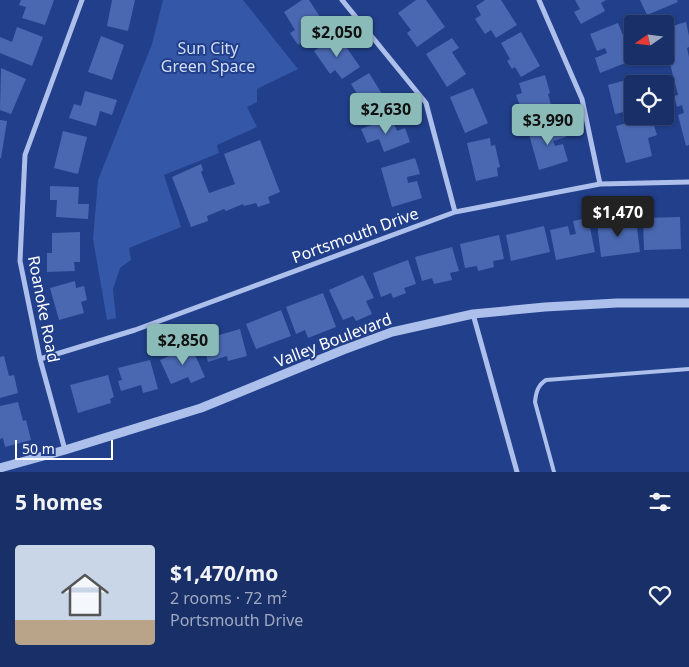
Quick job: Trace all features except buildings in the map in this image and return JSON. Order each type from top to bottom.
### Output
[{"type":"street","name":"Roanoke Road","points":[[65,450],[40,359],[20,261],[25,155],[82,0]]},
{"type":"street","points":[[342,0],[426,103],[454,212]]},
{"type":"street","points":[[539,0],[582,99],[600,184]]},
{"type":"street","name":"Portsmouth Drive","points":[[40,359],[135,330],[454,212],[600,184],[689,182]]},
{"type":"street","name":"Valley Boulevard","points":[[0,468],[201,408],[392,332],[473,314],[545,307],[618,303],[689,304]]},
{"type":"street","points":[[473,314],[516,472]]},
{"type":"lane","points":[[554,472],[535,402],[536,392],[540,384],[546,380],[689,369]]},
{"type":"green space","name":"Sun City Green Space","points":[[163,0],[243,0],[298,69],[257,89],[257,102],[247,107],[257,127],[217,145],[219,153],[164,175],[181,227],[129,248],[131,260],[120,268],[113,289],[116,318],[107,320],[93,239],[98,180],[152,44]]}]
